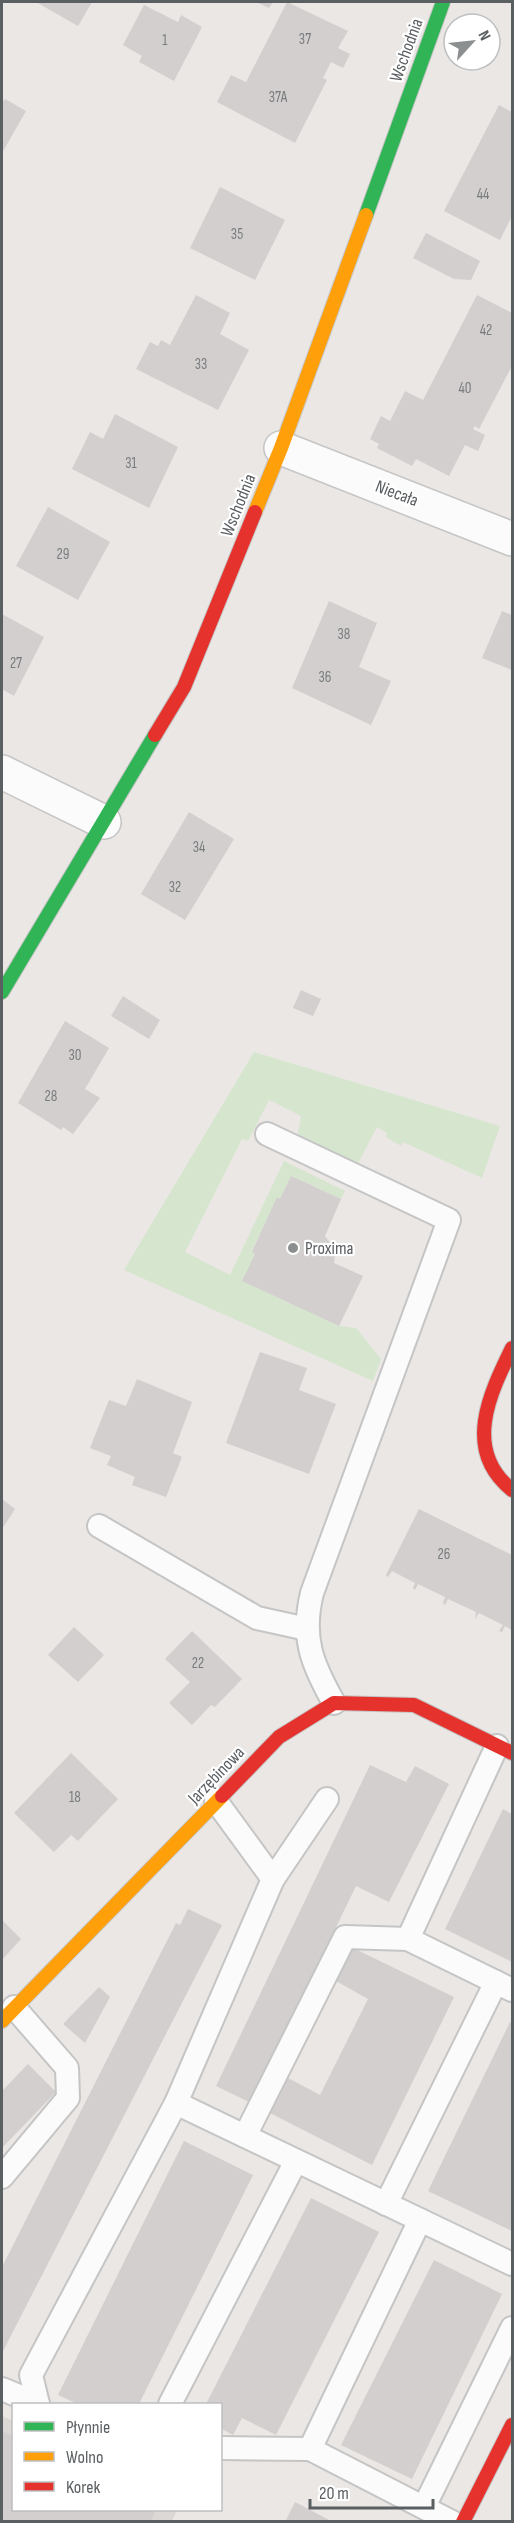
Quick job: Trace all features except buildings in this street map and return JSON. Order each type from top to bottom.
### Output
[{"type":"street","name":"Wschodnia","points":[[2,992],[184,687],[281,448],[438,3]]},
{"type":"street","name":"Niecała","points":[[281,448],[513,539]]},
{"type":"street","points":[[2,772],[104,822]]},
{"type":"street","points":[[513,1348],[486,1402],[482,1425],[485,1448],[494,1469],[513,1490]]},
{"type":"street","points":[[333,1703],[414,1705],[505,1749]]},
{"type":"street","name":"Jarzębinowa","points":[[8,2014],[279,1737],[333,1703]]},
{"type":"street","points":[[463,2522],[513,2424]]},
{"type":"lane","points":[[267,1134],[449,1220],[312,1593],[307,1629],[314,1667],[333,1703]]},
{"type":"lane","points":[[99,1526],[257,1617],[307,1629]]},
{"type":"lane","points":[[408,1939],[505,1749]]},
{"type":"lane","points":[[38,2403],[31,2375],[176,2103],[273,1879],[327,1799]]},
{"type":"lane","points":[[216,1801],[273,1879]]},
{"type":"lane","points":[[245,2136],[345,1937],[408,1939],[504,1986],[386,2204]]},
{"type":"lane","points":[[2,2177],[68,2098],[68,2068],[8,2014]]},
{"type":"lane","points":[[176,2103],[513,2264]]},
{"type":"lane","points":[[171,2403],[296,2161]]},
{"type":"lane","points":[[310,2448],[420,2220]]},
{"type":"lane","points":[[424,2507],[513,2328]]},
{"type":"lane","points":[[2,2389],[36,2403]]},
{"type":"lane","points":[[222,2448],[310,2448],[452,2522]]},
{"type":"shaded area","points":[[2,2416],[12,2421],[12,2511],[177,2511],[172,2521],[2,2521]]},
{"type":"green space","points":[[254,1052],[500,1126],[482,1178],[403,1142],[401,1146],[386,1137],[387,1133],[377,1127],[355,1169],[299,1140],[301,1116],[269,1100],[248,1141],[242,1139],[185,1252],[230,1275],[284,1161],[345,1191],[341,1199],[291,1176],[280,1199],[277,1198],[252,1252],[255,1254],[243,1281],[339,1326],[356,1328],[381,1359],[373,1381],[124,1270]]},
{"type":"traffic: fast","points":[[366,215],[443,2]]},
{"type":"traffic: fast","points":[[2,992],[155,735]]},
{"type":"traffic: slow","points":[[255,512],[281,448],[366,215]]},
{"type":"traffic: slow","points":[[2,2021],[222,1796]]},
{"type":"traffic: jam","points":[[155,735],[184,687],[255,512]]},
{"type":"traffic: jam","points":[[512,1348],[489,1402],[484,1439],[488,1457],[497,1474],[512,1490]]},
{"type":"traffic: jam","points":[[222,1796],[279,1737],[334,1703],[414,1705],[512,1753]]},
{"type":"traffic: jam","points":[[463,2522],[512,2425]]},
{"type":"place","name":"Proxima","points":[[293,1248]]}]
